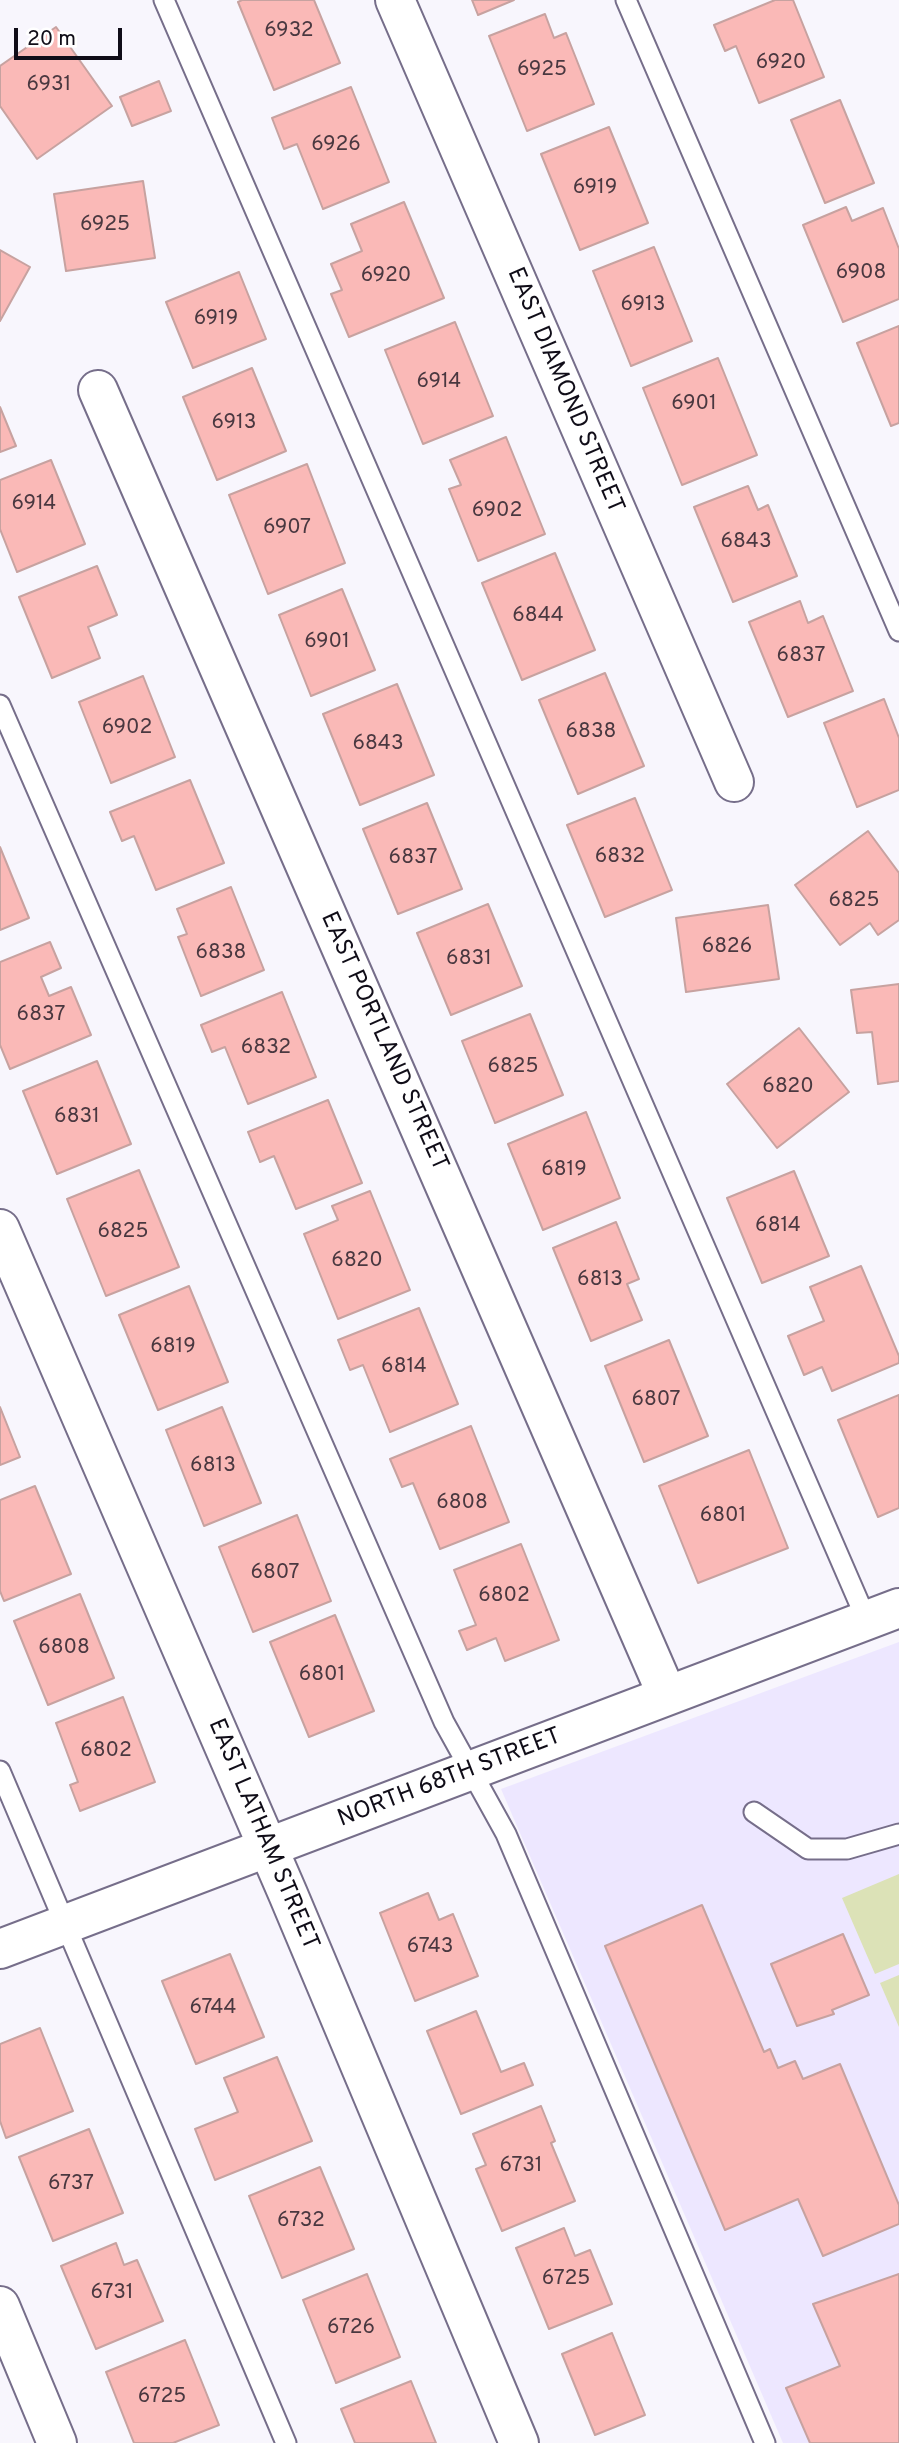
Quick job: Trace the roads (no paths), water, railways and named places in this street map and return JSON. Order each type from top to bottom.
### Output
[{"type":"street","name":"EAST DIAMOND STREET","points":[[395,0],[734,782]]},
{"type":"street","name":"EAST PORTLAND STREET","points":[[97,390],[667,1695]]},
{"type":"street","name":"EAST LATHAM STREET","points":[[0,1229],[268,1849],[519,2443]]},
{"type":"street","name":"NORTH 68TH STREET","points":[[0,1949],[883,1614]]},
{"type":"street","points":[[0,2306],[57,2443]]},
{"type":"lane","points":[[164,0],[883,1614]]},
{"type":"lane","points":[[626,0],[899,631]]},
{"type":"lane","points":[[0,705],[438,1709],[506,1834],[765,2443]]},
{"type":"lane","points":[[0,1771],[286,2443]]},
{"type":"lane","points":[[754,1812],[808,1849],[847,1849],[899,1834]]}]
